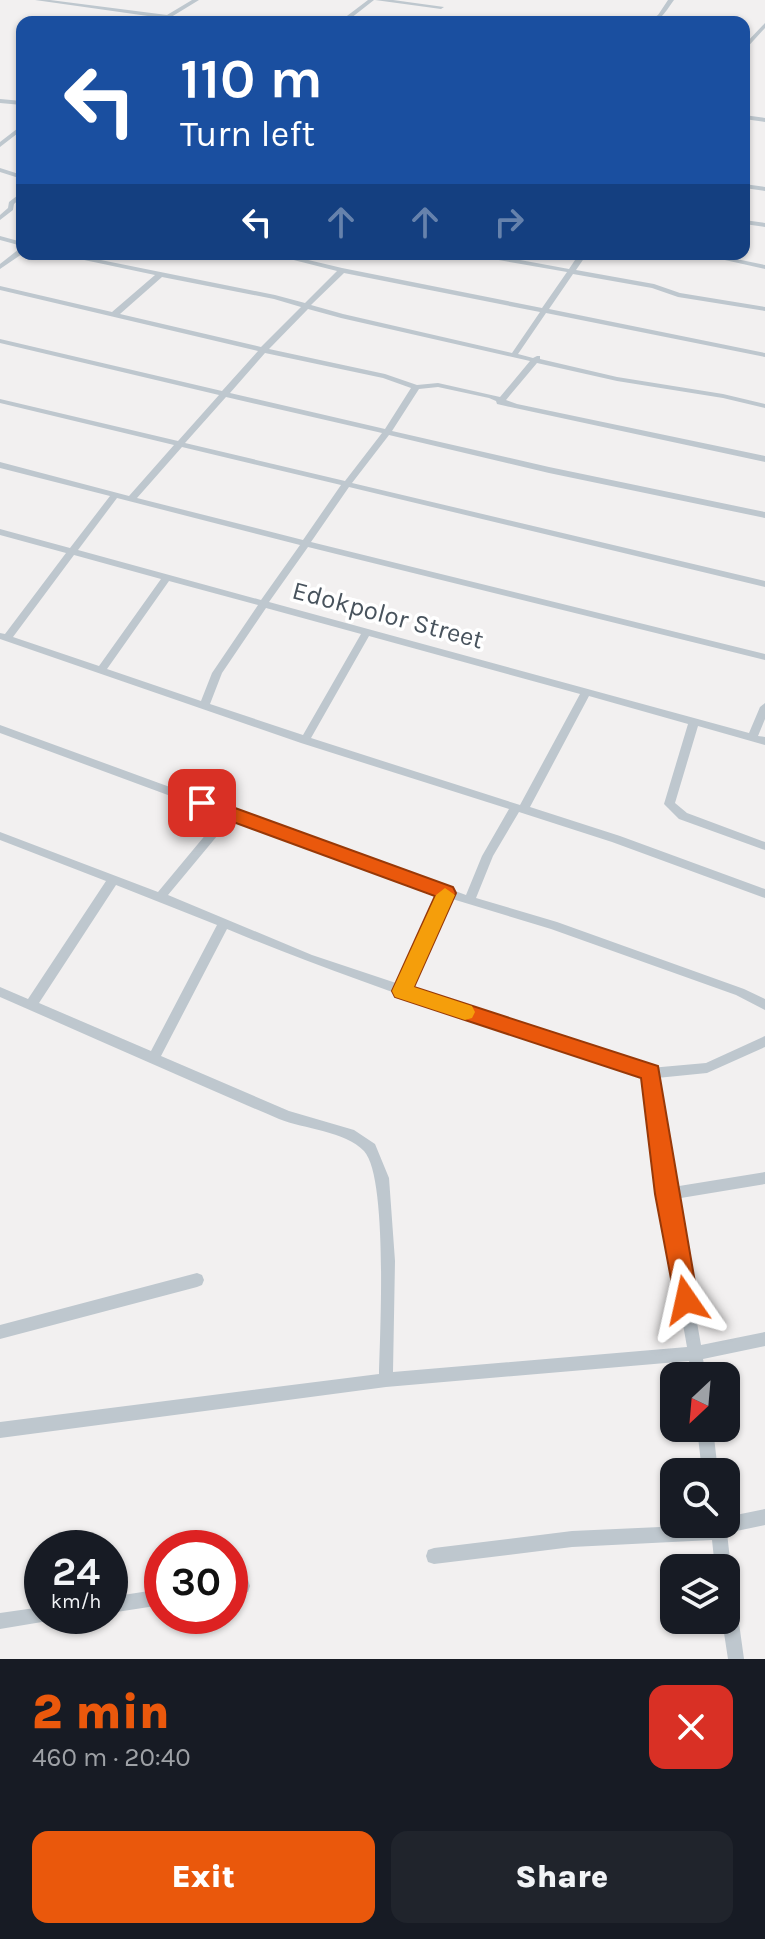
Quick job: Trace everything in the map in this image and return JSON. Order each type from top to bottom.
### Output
[{"type":"street","points":[[38,0],[153,16]]},
{"type":"street","points":[[170,16],[196,0]]},
{"type":"street","points":[[350,16],[371,0]]},
{"type":"street","points":[[378,0],[441,7]]},
{"type":"street","points":[[750,42],[765,25]]},
{"type":"street","points":[[753,39],[765,41]]},
{"type":"street","points":[[0,145],[16,132]]},
{"type":"street","points":[[0,218],[16,201]]},
{"type":"street","points":[[90,260],[275,297],[304,307],[537,358],[617,379],[765,406]]},
{"type":"street","points":[[300,260],[765,355]]},
{"type":"street","points":[[506,260],[765,309]]},
{"type":"street","points":[[514,355],[579,260]]},
{"type":"street","points":[[731,260],[765,267]]},
{"type":"street","points":[[132,498],[263,350],[342,270]]},
{"type":"street","points":[[115,314],[160,275]]},
{"type":"street","points":[[0,288],[385,376],[416,387],[438,385],[491,396],[500,402],[765,459]]},
{"type":"street","points":[[0,341],[387,432],[765,515]]},
{"type":"street","points":[[500,402],[537,358]]},
{"type":"street","points":[[205,704],[217,673],[416,387]]},
{"type":"street","points":[[0,401],[765,584]]},
{"type":"street","points":[[0,465],[304,545],[485,586],[765,657]]},
{"type":"street","points":[[116,494],[3,638],[305,740],[616,839],[765,894]]},
{"type":"street","name":"Edokpolor Street","points":[[0,532],[765,741]]},
{"type":"street","points":[[102,669],[167,578]]},
{"type":"street","points":[[305,740],[367,632]]},
{"type":"street","points":[[470,899],[488,856],[520,809],[586,692]]},
{"type":"street","points":[[752,738],[765,707]]},
{"type":"street","points":[[694,721],[669,804],[683,816],[765,846]]},
{"type":"street","points":[[0,729],[446,893],[582,935],[740,992],[765,1005]]},
{"type":"street","points":[[160,897],[230,813]]},
{"type":"street","points":[[2,840],[160,897],[402,991],[650,1073],[707,1068],[765,1041]]},
{"type":"street","points":[[31,1005],[113,880]]},
{"type":"street","points":[[402,991],[446,893]]},
{"type":"street","points":[[153,1059],[224,923]]},
{"type":"street","points":[[0,992],[287,1116],[349,1134],[370,1148],[382,1178],[387,1247],[386,1380]]},
{"type":"street","points":[[650,1073],[667,1194],[697,1362]]},
{"type":"street","points":[[667,1194],[765,1178]]},
{"type":"street","points":[[0,1332],[197,1280]]},
{"type":"street","points":[[0,1430],[386,1380],[696,1353],[765,1339]]},
{"type":"street","points":[[740,1523],[765,1517]]},
{"type":"street","points":[[434,1556],[572,1539],[660,1532]]},
{"type":"street","points":[[0,1621],[24,1618]]},
{"type":"street","points":[[733,1634],[736,1659]]},
{"type":"slow traffic","points":[[445,895],[402,991],[465,1012]]},
{"type":"route","points":[[202,803],[446,893],[402,991],[650,1073],[686,1300]]}]
